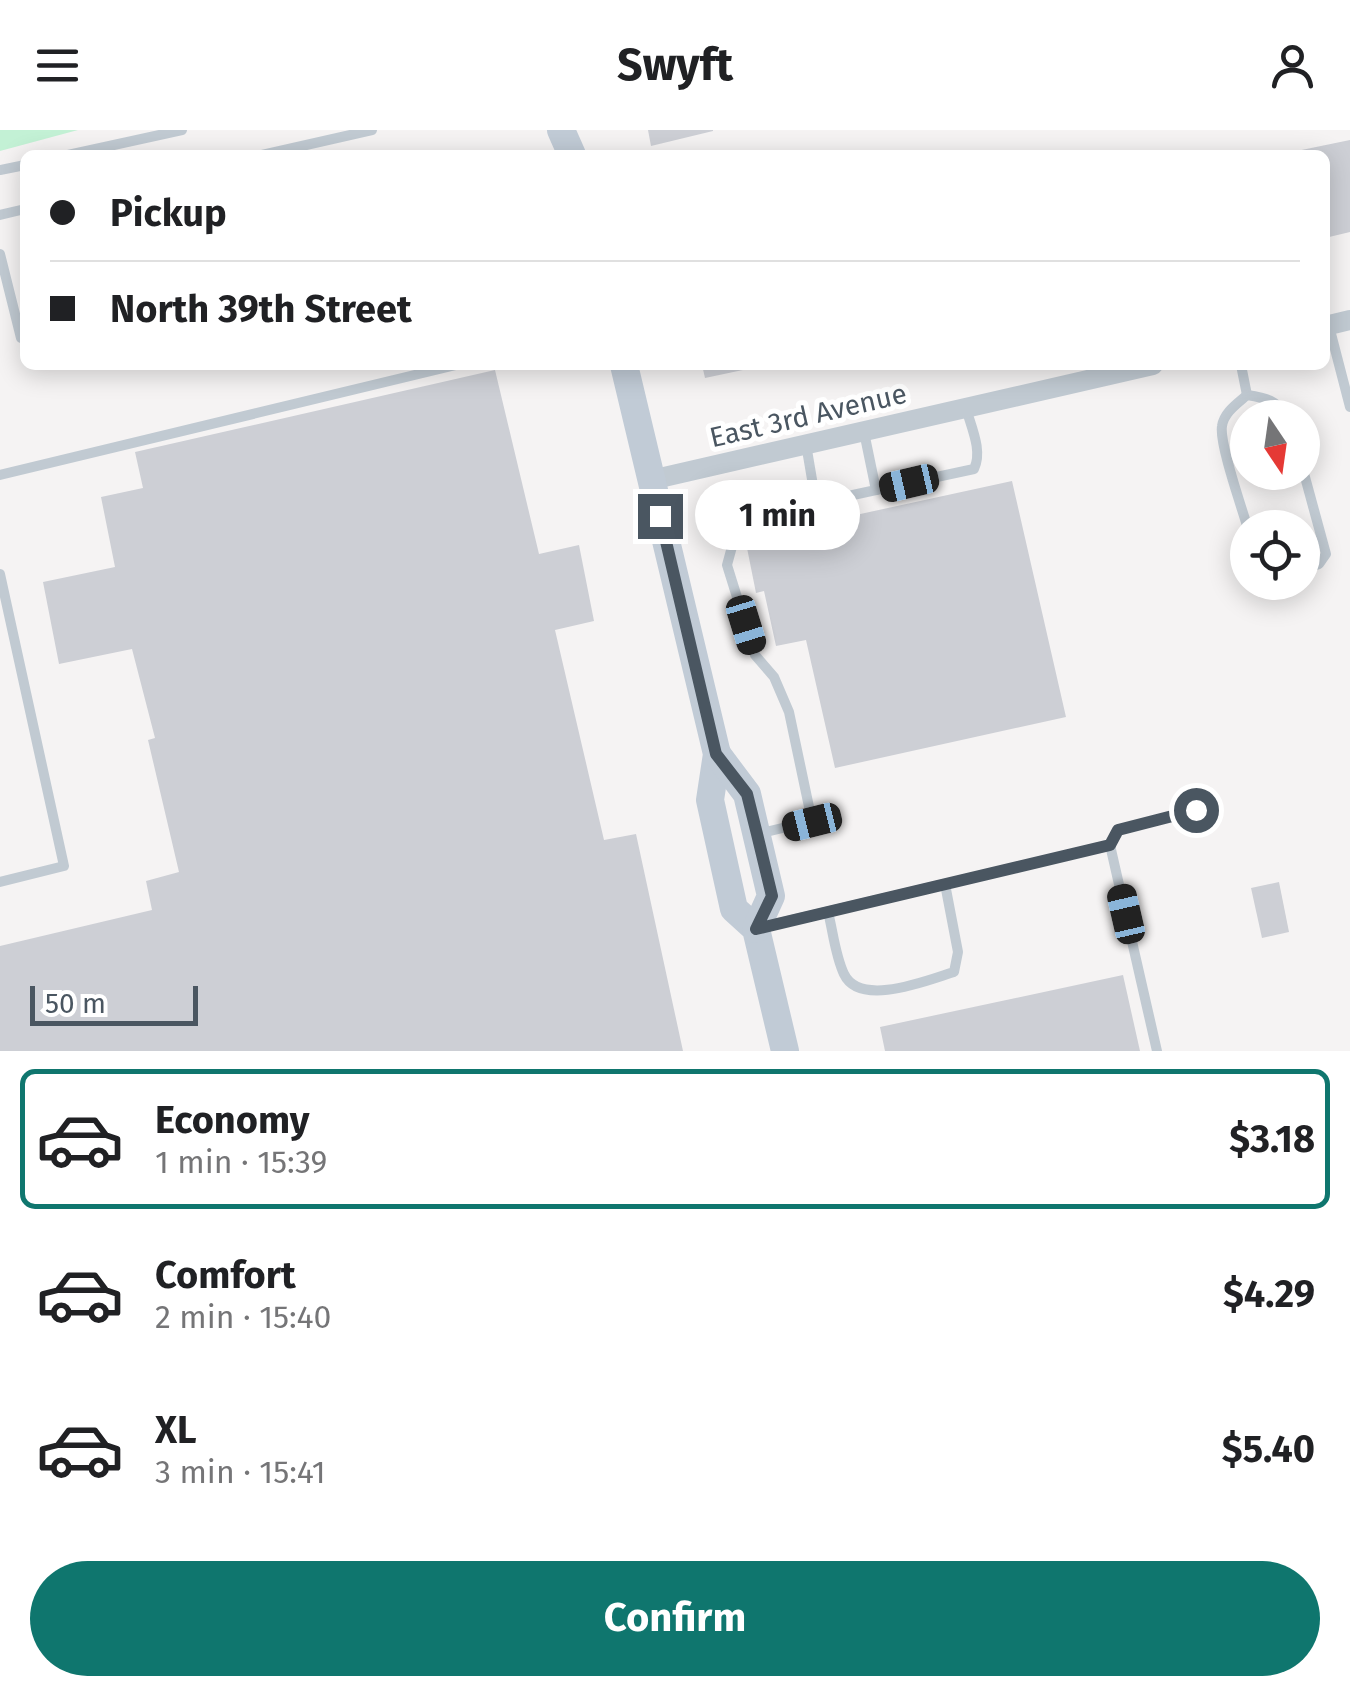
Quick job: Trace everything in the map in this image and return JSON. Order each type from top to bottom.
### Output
[{"type":"main road","points":[[625,370],[716,754],[710,800],[734,908],[756,929],[785,1051]]},
{"type":"main road","points":[[716,754],[747,794],[772,896],[756,929]]},
{"type":"street","name":"East 3rd Avenue","points":[[651,480],[1131,370]]},
{"type":"lane","points":[[91,150],[182,130]]},
{"type":"lane","points":[[284,150],[372,130]]},
{"type":"lane","points":[[0,254],[20,334]]},
{"type":"lane","points":[[1335,323],[1350,407]]},
{"type":"lane","points":[[0,475],[435,370]]},
{"type":"lane","points":[[1242,370],[1248,395]]},
{"type":"lane","points":[[1248,395],[1272,400]]},
{"type":"lane","points":[[1243,510],[1222,426],[1227,413],[1248,395]]},
{"type":"lane","points":[[757,834],[812,822],[789,712],[774,677],[755,655],[727,565],[736,532],[816,503],[974,469],[978,452],[966,408]]},
{"type":"lane","points":[[864,431],[876,490]]},
{"type":"lane","points":[[806,444],[816,503]]},
{"type":"lane","points":[[1320,532],[1326,554],[1320,563]]},
{"type":"lane","points":[[0,574],[64,866],[0,882]]},
{"type":"lane","points":[[1157,1051],[1110,845],[1118,830],[1196,810]]},
{"type":"lane","points":[[756,929],[1110,845]]},
{"type":"lane","points":[[828,912],[845,977],[861,990],[902,989],[954,972],[958,952],[945,884]]},
{"type":"green space","points":[[0,130],[78,130],[0,151]]},
{"type":"building","points":[[648,130],[713,130],[713,131],[651,146]]},
{"type":"building","points":[[1350,140],[1350,232],[1330,237],[1330,150],[1302,150]]},
{"type":"building","points":[[495,370],[539,554],[579,545],[594,621],[555,630],[604,840],[636,834],[683,1051],[0,1051],[0,946],[152,910],[146,881],[179,872],[148,740],[155,738],[132,649],[59,664],[43,582],[115,567],[101,497],[143,488],[135,452]]},
{"type":"building","points":[[703,370],[743,370],[705,378]]},
{"type":"building","points":[[1012,481],[1066,717],[835,768],[806,640],[776,646],[764,591],[756,593],[747,548],[775,542],[773,533]]},
{"type":"building","points":[[1279,882],[1289,932],[1262,938],[1251,888]]},
{"type":"building","points":[[1123,975],[1140,1051],[885,1051],[880,1027]]},
{"type":"route","points":[[660,516],[716,754],[747,794],[772,896],[756,929],[1110,845],[1118,830],[1196,810]]}]
